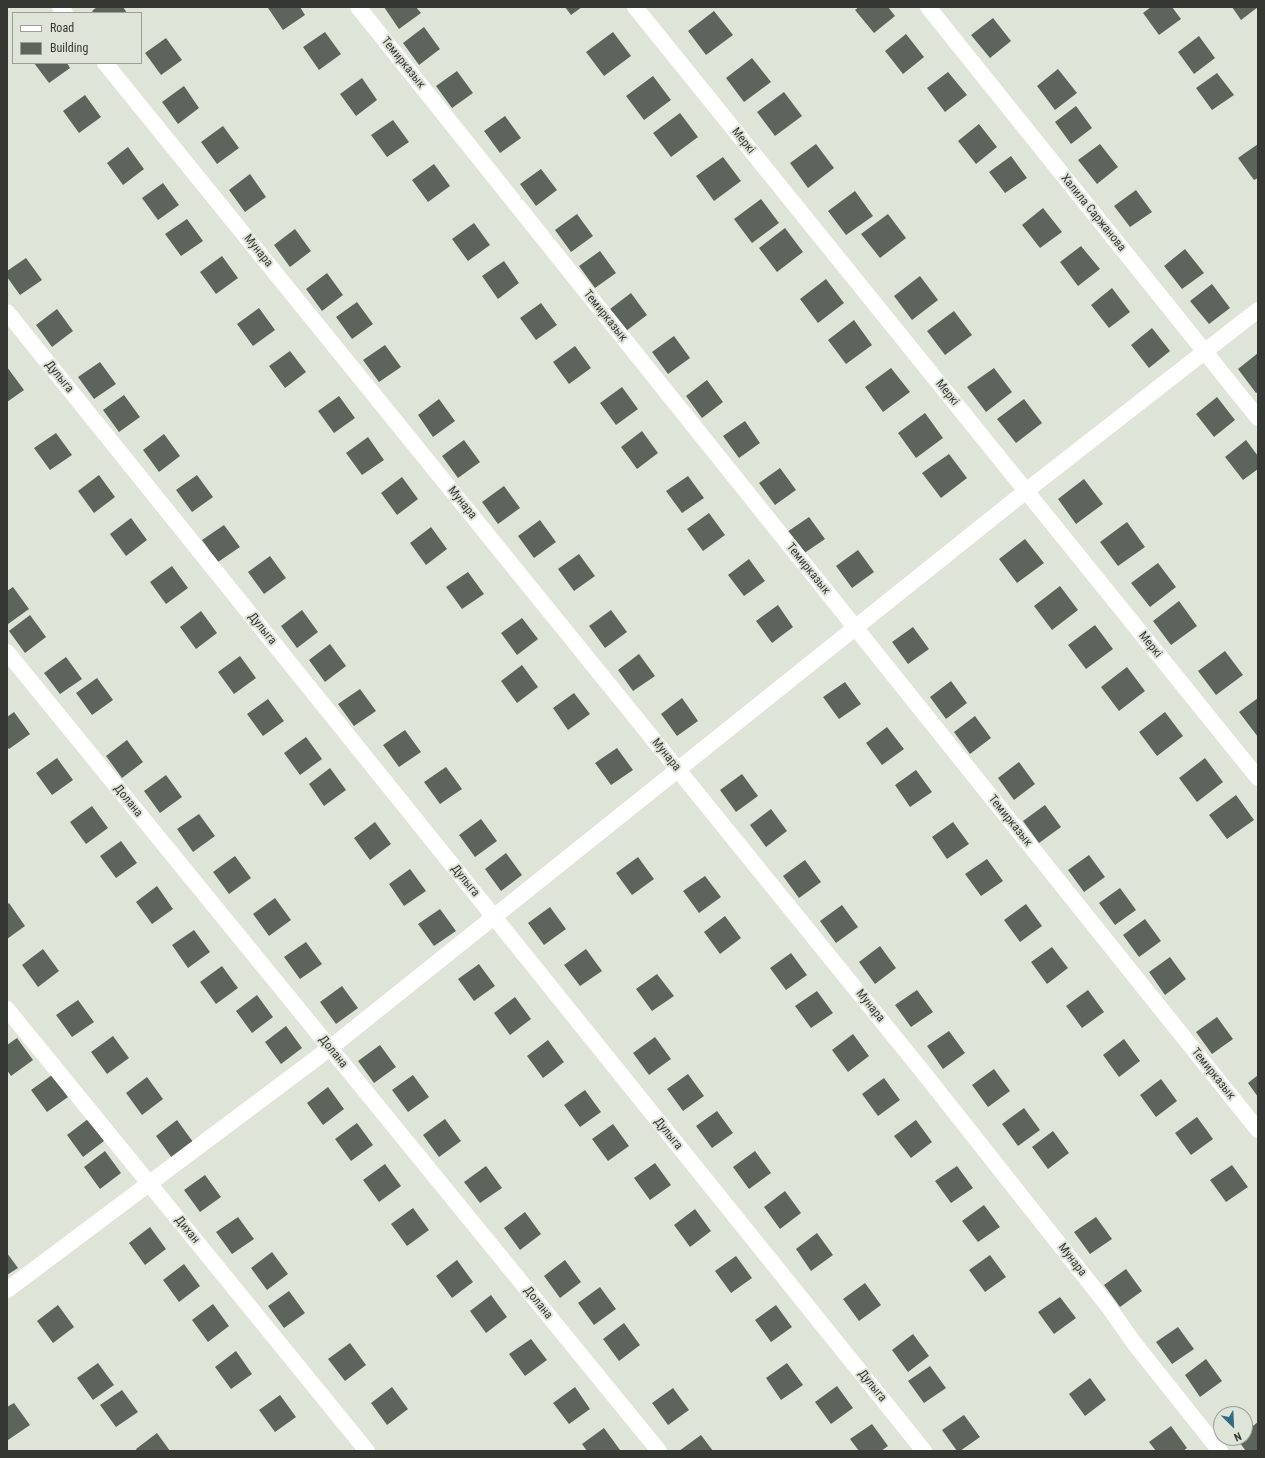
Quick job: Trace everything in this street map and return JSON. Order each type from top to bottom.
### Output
[{"type":"street","name":"Темирказык","points":[[358,7],[1258,1130]]},
{"type":"street","name":"Меркі","points":[[635,7],[1258,778]]},
{"type":"street","name":"Халила Саржанова","points":[[928,7],[1258,418]]},
{"type":"street","name":"Мунара","points":[[106,64],[942,1097],[1108,1306],[1134,1343],[1220,1451]]},
{"type":"street","points":[[7,1290],[330,1048],[1026,491],[1258,310]]},
{"type":"street","name":"Дулыга","points":[[7,312],[924,1451]]},
{"type":"street","name":"Долана","points":[[7,652],[659,1451]]},
{"type":"street","name":"Дихан","points":[[7,1009],[367,1451]]},
{"type":"building","points":[[97,7],[123,7],[126,12],[93,12],[92,11]]},
{"type":"building","points":[[300,7],[305,15],[283,30],[268,8]]},
{"type":"building","points":[[384,7],[416,7],[421,13],[399,29]]},
{"type":"building","points":[[565,7],[582,7],[571,15]]},
{"type":"building","points":[[859,7],[888,7],[895,16],[874,33],[855,10]]},
{"type":"building","points":[[1151,7],[1172,7],[1181,19],[1159,35],[1143,13]]},
{"type":"building","points":[[1232,7],[1258,7],[1241,20]]},
{"type":"building","points":[[714,11],[733,35],[706,55],[688,31]]},
{"type":"building","points":[[993,18],[1011,41],[990,58],[971,35]]},
{"type":"building","points":[[424,27],[440,49],[419,65],[403,43]]},
{"type":"building","points":[[325,32],[341,54],[319,70],[303,47]]},
{"type":"building","points":[[613,32],[631,56],[604,76],[586,52]]},
{"type":"building","points":[[906,34],[924,57],[903,74],[885,51]]},
{"type":"building","points":[[1199,36],[1215,58],[1194,74],[1178,52]]},
{"type":"building","points":[[166,38],[182,60],[161,75],[145,53]]},
{"type":"building","points":[[752,58],[771,82],[744,102],[726,78]]},
{"type":"building","points":[[35,64],[68,64],[70,68],[49,83]]},
{"type":"building","points":[[1058,69],[1077,93],[1055,110],[1037,86]]},
{"type":"building","points":[[457,71],[473,93],[452,108],[436,86]]},
{"type":"building","points":[[948,72],[967,95],[945,112],[927,88]]},
{"type":"building","points":[[1217,73],[1234,95],[1212,110],[1196,88]]},
{"type":"building","points":[[653,76],[671,100],[644,120],[626,96]]},
{"type":"building","points":[[362,78],[377,100],[356,116],[340,94]]},
{"type":"building","points":[[184,86],[199,108],[178,124],[162,102]]},
{"type":"building","points":[[784,92],[802,116],[775,136],[757,112]]},
{"type":"building","points":[[85,95],[101,117],[79,133],[63,111]]},
{"type":"building","points":[[1076,106],[1092,128],[1071,144],[1055,122]]},
{"type":"building","points":[[680,113],[698,137],[671,157],[653,133]]},
{"type":"building","points":[[505,116],[521,138],[500,153],[484,131]]},
{"type":"building","points":[[393,120],[409,142],[387,157],[371,135]]},
{"type":"building","points":[[979,124],[997,147],[976,164],[958,141]]},
{"type":"building","points":[[223,126],[239,148],[217,164],[201,142]]},
{"type":"building","points":[[816,144],[834,168],[808,188],[790,163]]},
{"type":"building","points":[[1100,144],[1118,167],[1097,184],[1078,160]]},
{"type":"building","points":[[1258,144],[1258,178],[1254,180],[1238,158]]},
{"type":"building","points":[[128,147],[144,169],[123,185],[107,163]]},
{"type":"building","points":[[1011,156],[1027,178],[1005,193],[989,172]]},
{"type":"building","points":[[723,157],[741,181],[714,201],[696,176]]},
{"type":"building","points":[[434,164],[450,186],[428,202],[412,180]]},
{"type":"building","points":[[541,169],[557,190],[536,206],[520,184]]},
{"type":"building","points":[[250,174],[266,197],[245,212],[229,190]]},
{"type":"building","points":[[163,183],[179,205],[158,220],[142,198]]},
{"type":"building","points":[[1136,190],[1152,212],[1130,227],[1114,206]]},
{"type":"building","points":[[855,191],[873,216],[846,235],[828,211]]},
{"type":"building","points":[[761,199],[779,223],[752,243],[734,219]]},
{"type":"building","points":[[1043,208],[1062,232],[1040,248],[1022,225]]},
{"type":"building","points":[[577,214],[593,236],[571,252],[555,230]]},
{"type":"building","points":[[888,214],[906,238],[880,258],[861,234]]},
{"type":"building","points":[[187,219],[203,241],[181,256],[165,234]]},
{"type":"building","points":[[474,223],[490,245],[468,261],[452,239]]},
{"type":"building","points":[[785,228],[803,252],[777,272],[759,248]]},
{"type":"building","points":[[295,229],[311,251],[290,267],[274,245]]},
{"type":"building","points":[[1081,246],[1100,269],[1078,286],[1060,262]]},
{"type":"building","points":[[1185,249],[1204,273],[1182,289],[1164,266]]},
{"type":"building","points":[[600,251],[616,273],[595,288],[579,266]]},
{"type":"building","points":[[222,256],[238,278],[216,294],[200,272]]},
{"type":"building","points":[[26,258],[42,280],[20,295],[7,277],[7,271]]},
{"type":"building","points":[[504,261],[519,283],[498,299],[482,276]]},
{"type":"building","points":[[327,273],[343,295],[322,311],[306,289]]},
{"type":"building","points":[[920,276],[938,300],[912,320],[894,296]]},
{"type":"building","points":[[826,279],[844,303],[818,323],[800,299]]},
{"type":"building","points":[[1212,284],[1230,308],[1209,324],[1190,301]]},
{"type":"building","points":[[1112,288],[1130,312],[1109,328],[1091,305]]},
{"type":"building","points":[[631,293],[647,315],[626,331],[610,309]]},
{"type":"building","points":[[357,302],[373,324],[352,339],[336,317]]},
{"type":"building","points":[[541,303],[557,325],[536,340],[520,318]]},
{"type":"building","points":[[259,308],[275,330],[253,346],[237,324]]},
{"type":"building","points":[[57,309],[73,331],[52,347],[36,325]]},
{"type":"building","points":[[954,311],[972,335],[945,355],[927,331]]},
{"type":"building","points":[[854,320],[872,345],[846,364],[828,340]]},
{"type":"building","points":[[1152,328],[1170,351],[1149,368],[1131,345]]},
{"type":"building","points":[[674,336],[690,358],[668,374],[652,352]]},
{"type":"building","points":[[385,345],[401,367],[379,382],[363,360]]},
{"type":"building","points":[[575,346],[591,368],[569,384],[553,362]]},
{"type":"building","points":[[290,351],[306,372],[285,388],[269,366]]},
{"type":"building","points":[[1258,353],[1258,392],[1256,393],[1238,369]]},
{"type":"building","points":[[100,362],[116,384],[94,399],[78,377]]},
{"type":"building","points":[[7,367],[24,390],[7,402]]},
{"type":"building","points":[[891,368],[910,392],[883,412],[865,387]]},
{"type":"building","points":[[994,368],[1012,392],[986,412],[967,387]]},
{"type":"building","points":[[707,380],[723,402],[702,418],[686,396]]},
{"type":"building","points":[[622,387],[638,409],[616,425],[600,403]]},
{"type":"building","points":[[124,395],[140,417],[119,432],[103,410]]},
{"type":"building","points":[[339,396],[355,418],[334,433],[318,411]]},
{"type":"building","points":[[1217,397],[1235,420],[1214,437],[1196,414]]},
{"type":"building","points":[[439,399],[455,421],[433,437],[418,415]]},
{"type":"building","points":[[1024,399],[1042,423],[1016,443],[997,419]]},
{"type":"building","points":[[925,413],[943,438],[916,458],[898,433]]},
{"type":"building","points":[[745,421],[760,443],[739,458],[723,436]]},
{"type":"building","points":[[642,431],[658,453],[637,469],[621,447]]},
{"type":"building","points":[[56,433],[72,455],[50,470],[34,448]]},
{"type":"building","points":[[164,434],[180,456],[159,472],[143,450]]},
{"type":"building","points":[[368,437],[384,460],[362,475],[346,453]]},
{"type":"building","points":[[464,440],[480,462],[458,478],[442,456]]},
{"type":"building","points":[[1246,440],[1258,456],[1258,469],[1243,480],[1225,457]]},
{"type":"building","points":[[949,454],[967,478],[941,498],[922,473]]},
{"type":"building","points":[[780,468],[796,490],[775,505],[759,483]]},
{"type":"building","points":[[99,475],[115,497],[94,513],[78,491]]},
{"type":"building","points":[[197,475],[213,497],[192,512],[176,490]]},
{"type":"building","points":[[688,476],[704,498],[682,513],[666,491]]},
{"type":"building","points":[[402,477],[418,499],[397,515],[381,493]]},
{"type":"building","points":[[1084,479],[1103,504],[1076,524],[1058,499]]},
{"type":"building","points":[[504,486],[520,508],[498,524],[482,502]]},
{"type":"building","points":[[709,513],[725,535],[703,551],[687,529]]},
{"type":"building","points":[[809,517],[825,539],[803,554],[787,532]]},
{"type":"building","points":[[131,518],[147,540],[126,556],[110,534]]},
{"type":"building","points":[[540,520],[556,542],[534,558],[518,536]]},
{"type":"building","points":[[1127,522],[1145,547],[1118,566],[1100,542]]},
{"type":"building","points":[[224,525],[240,547],[218,562],[202,540]]},
{"type":"building","points":[[431,527],[447,549],[426,565],[410,543]]},
{"type":"building","points":[[1025,539],[1044,563],[1017,583],[999,559]]},
{"type":"building","points":[[858,550],[874,572],[852,588],[836,566]]},
{"type":"building","points":[[579,554],[595,576],[574,591],[558,569]]},
{"type":"building","points":[[270,556],[286,578],[264,594],[248,572]]},
{"type":"building","points":[[749,559],[765,581],[744,596],[728,575]]},
{"type":"building","points":[[1158,563],[1176,587],[1150,607],[1131,583]]},
{"type":"building","points":[[172,566],[188,588],[166,604],[150,582]]},
{"type":"building","points":[[468,572],[484,594],[462,609],[446,587]]},
{"type":"building","points":[[1060,586],[1078,610],[1052,630],[1034,606]]},
{"type":"building","points":[[13,587],[29,609],[8,624],[7,591]]},
{"type":"building","points":[[1179,601],[1197,626],[1171,645],[1153,621]]},
{"type":"building","points":[[778,605],[793,627],[772,643],[756,621]]},
{"type":"building","points":[[302,610],[318,632],[297,648],[281,626]]},
{"type":"building","points":[[611,610],[627,632],[605,648],[589,626]]},
{"type":"building","points":[[201,611],[217,633],[196,649],[180,627]]},
{"type":"building","points":[[30,615],[46,637],[25,653],[9,631]]},
{"type":"building","points":[[522,618],[538,639],[517,655],[501,633]]},
{"type":"building","points":[[1095,625],[1113,649],[1086,669],[1068,645]]},
{"type":"building","points":[[913,627],[929,649],[908,664],[892,642]]},
{"type":"building","points":[[330,644],[346,666],[325,682],[309,660]]},
{"type":"building","points":[[1225,651],[1243,675],[1216,695],[1198,671]]},
{"type":"building","points":[[639,654],[655,676],[633,691],[618,670]]},
{"type":"building","points":[[240,656],[256,678],[234,694],[218,672]]},
{"type":"building","points":[[66,657],[82,679],[60,694],[44,673]]},
{"type":"building","points":[[522,665],[538,687],[517,703],[501,681]]},
{"type":"building","points":[[1127,667],[1145,691],[1119,711],[1101,687]]},
{"type":"building","points":[[97,678],[113,700],[92,715],[76,693]]},
{"type":"building","points":[[951,681],[967,703],[946,719],[930,697]]},
{"type":"building","points":[[845,682],[861,704],[839,719],[823,697]]},
{"type":"building","points":[[360,689],[376,711],[354,726],[338,704]]},
{"type":"building","points":[[574,693],[590,714],[568,730],[553,708]]},
{"type":"building","points":[[682,698],[698,721],[677,736],[661,714]]},
{"type":"building","points":[[1258,698],[1258,737],[1239,712]]},
{"type":"building","points":[[268,699],[284,721],[263,736],[247,714]]},
{"type":"building","points":[[14,712],[30,734],[9,749],[7,747],[7,717]]},
{"type":"building","points":[[1165,712],[1183,736],[1157,756],[1139,732]]},
{"type":"building","points":[[975,716],[991,738],[970,754],[954,732]]},
{"type":"building","points":[[887,727],[904,749],[882,765],[866,743]]},
{"type":"building","points":[[405,730],[421,752],[399,767],[383,745]]},
{"type":"building","points":[[306,737],[322,759],[300,775],[284,753]]},
{"type":"building","points":[[127,740],[143,762],[122,778],[106,756]]},
{"type":"building","points":[[617,748],[633,770],[611,785],[595,763]]},
{"type":"building","points":[[57,758],[73,780],[52,795],[36,773]]},
{"type":"building","points":[[1205,758],[1223,782],[1197,802],[1179,778]]},
{"type":"building","points":[[1019,762],[1035,784],[1014,800],[998,778]]},
{"type":"building","points":[[446,767],[462,789],[440,804],[424,782]]},
{"type":"building","points":[[330,768],[346,790],[324,806],[309,784]]},
{"type":"building","points":[[916,770],[932,792],[910,807],[895,785]]},
{"type":"building","points":[[742,774],[758,796],[736,812],[720,790]]},
{"type":"building","points":[[166,775],[182,797],[160,813],[144,791]]},
{"type":"building","points":[[1236,795],[1254,820],[1227,839],[1209,815]]},
{"type":"building","points":[[1045,805],[1061,827],[1039,843],[1023,821]]},
{"type":"building","points":[[92,806],[108,828],[86,844],[70,822]]},
{"type":"building","points":[[771,809],[787,831],[766,847],[750,825]]},
{"type":"building","points":[[199,814],[215,836],[193,852],[177,829]]},
{"type":"building","points":[[481,819],[497,841],[475,857],[459,835]]},
{"type":"building","points":[[375,822],[391,844],[370,860],[354,838]]},
{"type":"building","points":[[953,822],[969,844],[947,859],[932,837]]},
{"type":"building","points":[[121,841],[137,863],[116,878],[100,856]]},
{"type":"building","points":[[506,853],[522,875],[501,891],[485,869]]},
{"type":"building","points":[[1089,855],[1105,877],[1084,892],[1068,870]]},
{"type":"building","points":[[235,856],[251,878],[229,894],[213,872]]},
{"type":"building","points":[[638,857],[654,879],[632,895],[616,873]]},
{"type":"building","points":[[987,859],[1003,881],[981,896],[965,874]]},
{"type":"building","points":[[805,860],[821,882],[799,898],[783,876]]},
{"type":"building","points":[[410,869],[426,891],[404,906],[389,884]]},
{"type":"building","points":[[705,876],[721,897],[699,913],[683,891]]},
{"type":"building","points":[[157,886],[173,909],[152,924],[136,902]]},
{"type":"building","points":[[1120,888],[1136,910],[1115,925],[1099,903]]},
{"type":"building","points":[[275,898],[291,920],[269,936],[253,914]]},
{"type":"building","points":[[9,903],[25,926],[7,939],[7,905]]},
{"type":"building","points":[[1026,904],[1042,926],[1020,942],[1004,920]]},
{"type":"building","points":[[842,905],[858,927],[836,943],[820,921]]},
{"type":"building","points":[[550,907],[566,929],[544,945],[528,923]]},
{"type":"building","points":[[440,909],[456,931],[434,946],[418,924]]},
{"type":"building","points":[[725,916],[741,938],[720,954],[704,932]]},
{"type":"building","points":[[1145,919],[1161,941],[1139,957],[1123,935]]},
{"type":"building","points":[[194,930],[210,952],[188,968],[172,945]]},
{"type":"building","points":[[306,942],[322,964],[300,979],[284,957]]},
{"type":"building","points":[[880,946],[896,968],[875,984],[859,962]]},
{"type":"building","points":[[1052,947],[1068,968],[1047,984],[1031,962]]},
{"type":"building","points":[[43,949],[59,971],[38,987],[22,965]]},
{"type":"building","points":[[586,949],[602,971],[580,986],[564,965]]},
{"type":"building","points":[[791,953],[807,975],[786,990],[770,968]]},
{"type":"building","points":[[1170,957],[1186,979],[1165,995],[1149,972]]},
{"type":"building","points":[[479,964],[495,986],[474,1001],[458,979]]},
{"type":"building","points":[[222,966],[238,988],[216,1004],[200,982]]},
{"type":"building","points":[[657,974],[674,996],[652,1011],[636,989]]},
{"type":"building","points":[[342,986],[358,1008],[336,1024],[320,1002]]},
{"type":"building","points":[[917,990],[933,1012],[911,1027],[895,1005]]},
{"type":"building","points":[[1088,990],[1104,1012],[1082,1028],[1066,1006]]},
{"type":"building","points":[[817,991],[833,1013],[811,1028],[795,1006]]},
{"type":"building","points":[[257,995],[273,1017],[252,1033],[236,1011]]},
{"type":"building","points":[[515,997],[531,1019],[510,1035],[494,1013]]},
{"type":"building","points":[[78,1000],[94,1022],[72,1037],[56,1015]]},
{"type":"building","points":[[1217,1017],[1233,1039],[1212,1054],[1196,1032]]},
{"type":"building","points":[[286,1026],[302,1048],[281,1064],[265,1042]]},
{"type":"building","points":[[949,1031],[965,1053],[943,1069],[927,1046]]},
{"type":"building","points":[[853,1034],[869,1056],[848,1072],[832,1050]]},
{"type":"building","points":[[113,1036],[129,1058],[107,1074],[91,1052]]},
{"type":"building","points":[[655,1037],[671,1059],[649,1075],[633,1053]]},
{"type":"building","points":[[17,1038],[33,1060],[11,1076],[7,1070],[7,1045]]},
{"type":"building","points":[[1124,1039],[1140,1061],[1119,1077],[1103,1055]]},
{"type":"building","points":[[548,1040],[564,1062],[543,1078],[527,1056]]},
{"type":"building","points":[[380,1045],[396,1067],[374,1083],[358,1061]]},
{"type":"building","points":[[994,1069],[1010,1091],[988,1107],[972,1085]]},
{"type":"building","points":[[688,1074],[704,1096],[683,1111],[667,1089]]},
{"type":"building","points":[[52,1075],[68,1097],[47,1112],[31,1090]]},
{"type":"building","points":[[413,1075],[429,1097],[408,1112],[392,1090]]},
{"type":"building","points":[[1258,1075],[1258,1097],[1248,1083]]},
{"type":"building","points":[[147,1077],[163,1099],[142,1115],[126,1093]]},
{"type":"building","points":[[884,1078],[900,1100],[878,1116],[862,1094]]},
{"type":"building","points":[[1161,1079],[1177,1101],[1156,1117],[1140,1095]]},
{"type":"building","points":[[328,1087],[344,1109],[323,1125],[307,1103]]},
{"type":"building","points":[[585,1090],[601,1112],[580,1127],[564,1105]]},
{"type":"building","points":[[1024,1108],[1040,1130],[1018,1146],[1002,1124]]},
{"type":"building","points":[[717,1111],[733,1133],[712,1148],[696,1126]]},
{"type":"building","points":[[1197,1117],[1213,1139],[1191,1155],[1175,1133]]},
{"type":"building","points":[[88,1119],[104,1141],[83,1157],[67,1135]]},
{"type":"building","points":[[445,1119],[461,1141],[439,1157],[423,1135]]},
{"type":"building","points":[[177,1120],[193,1142],[172,1158],[156,1136]]},
{"type":"building","points":[[916,1120],[932,1142],[911,1158],[894,1136]]},
{"type":"building","points":[[357,1123],[373,1145],[351,1161],[335,1139]]},
{"type":"building","points":[[613,1124],[629,1146],[608,1161],[592,1139]]},
{"type":"building","points":[[1053,1131],[1069,1153],[1048,1169],[1032,1147]]},
{"type":"building","points":[[105,1151],[121,1173],[100,1189],[84,1167]]},
{"type":"building","points":[[755,1151],[771,1173],[749,1189],[733,1167]]},
{"type":"building","points":[[655,1163],[671,1185],[650,1200],[634,1178]]},
{"type":"building","points":[[385,1164],[401,1186],[379,1202],[363,1180]]},
{"type":"building","points":[[1232,1165],[1248,1187],[1226,1202],[1210,1180]]},
{"type":"building","points":[[486,1166],[502,1188],[480,1203],[464,1182]]},
{"type":"building","points":[[957,1166],[973,1188],[951,1203],[935,1181]]},
{"type":"building","points":[[205,1175],[221,1197],[200,1212],[184,1190]]},
{"type":"building","points":[[785,1191],[801,1213],[780,1229],[764,1207]]},
{"type":"building","points":[[984,1205],[1000,1227],[978,1242],[962,1221]]},
{"type":"building","points":[[413,1208],[429,1230],[407,1246],[391,1224]]},
{"type":"building","points":[[695,1209],[711,1231],[690,1247],[674,1225]]},
{"type":"building","points":[[525,1212],[541,1234],[520,1250],[504,1228]]},
{"type":"building","points":[[238,1217],[254,1239],[232,1254],[216,1232]]},
{"type":"building","points":[[1096,1217],[1112,1239],[1090,1254],[1074,1232]]},
{"type":"building","points":[[150,1227],[166,1249],[145,1265],[129,1243]]},
{"type":"building","points":[[817,1233],[833,1255],[811,1271],[796,1249]]},
{"type":"building","points":[[272,1252],[288,1274],[267,1290],[251,1268]]},
{"type":"building","points":[[7,1253],[18,1268],[7,1275]]},
{"type":"building","points":[[990,1255],[1006,1277],[985,1292],[969,1270]]},
{"type":"building","points":[[736,1256],[752,1278],[731,1293],[715,1271]]},
{"type":"building","points":[[457,1260],[473,1282],[452,1298],[436,1276]]},
{"type":"building","points":[[565,1260],[581,1282],[560,1298],[544,1276]]},
{"type":"building","points":[[184,1264],[200,1286],[179,1302],[163,1280]]},
{"type":"building","points":[[1126,1269],[1142,1291],[1120,1307],[1104,1285]]},
{"type":"building","points":[[865,1283],[881,1305],[859,1321],[843,1299]]},
{"type":"building","points":[[600,1287],[616,1309],[594,1325],[578,1303]]},
{"type":"building","points":[[289,1291],[305,1313],[284,1328],[268,1306]]},
{"type":"building","points":[[491,1295],[507,1317],[486,1333],[470,1311]]},
{"type":"building","points":[[1060,1297],[1076,1318],[1054,1334],[1038,1312]]},
{"type":"building","points":[[213,1304],[229,1326],[208,1342],[192,1320]]},
{"type":"building","points":[[58,1305],[74,1327],[53,1343],[37,1321]]},
{"type":"building","points":[[776,1305],[792,1327],[771,1342],[755,1320]]},
{"type":"building","points":[[624,1323],[640,1345],[619,1361],[603,1339]]},
{"type":"building","points":[[1178,1327],[1194,1349],[1172,1364],[1156,1342]]},
{"type":"building","points":[[913,1334],[929,1356],[908,1372],[892,1350]]},
{"type":"building","points":[[531,1339],[547,1360],[525,1376],[509,1354]]},
{"type":"building","points":[[350,1343],[366,1365],[345,1381],[328,1359]]},
{"type":"building","points":[[236,1351],[252,1374],[231,1389],[215,1367]]},
{"type":"building","points":[[1206,1359],[1222,1381],[1200,1397],[1185,1375]]},
{"type":"building","points":[[98,1363],[114,1385],[93,1400],[77,1378]]},
{"type":"building","points":[[787,1363],[803,1385],[781,1400],[766,1378]]},
{"type":"building","points":[[930,1366],[946,1388],[924,1403],[908,1381]]},
{"type":"building","points":[[1090,1378],[1106,1400],[1085,1416],[1069,1394]]},
{"type":"building","points":[[837,1386],[853,1408],[831,1424],[815,1402]]},
{"type":"building","points":[[392,1387],[408,1409],[387,1425],[371,1403]]},
{"type":"building","points":[[575,1387],[590,1409],[569,1424],[553,1403]]},
{"type":"building","points":[[673,1388],[689,1410],[668,1425],[652,1403]]},
{"type":"building","points":[[122,1390],[138,1412],[116,1427],[100,1405]]},
{"type":"building","points":[[280,1395],[296,1417],[275,1432],[259,1410]]},
{"type":"building","points":[[14,1403],[30,1425],[8,1440],[7,1407]]},
{"type":"building","points":[[964,1415],[980,1437],[960,1451],[957,1451],[942,1430]]},
{"type":"building","points":[[1258,1422],[1258,1451],[1246,1451],[1242,1446],[1253,1446],[1253,1426]]},
{"type":"building","points":[[872,1424],[888,1446],[881,1451],[859,1451],[850,1439]]},
{"type":"building","points":[[1171,1426],[1187,1448],[1183,1451],[1156,1451],[1149,1442]]},
{"type":"building","points":[[604,1428],[620,1450],[587,1451],[582,1444]]},
{"type":"building","points":[[157,1433],[170,1451],[137,1451],[136,1449]]},
{"type":"building","points":[[701,1435],[713,1451],[679,1451]]}]
